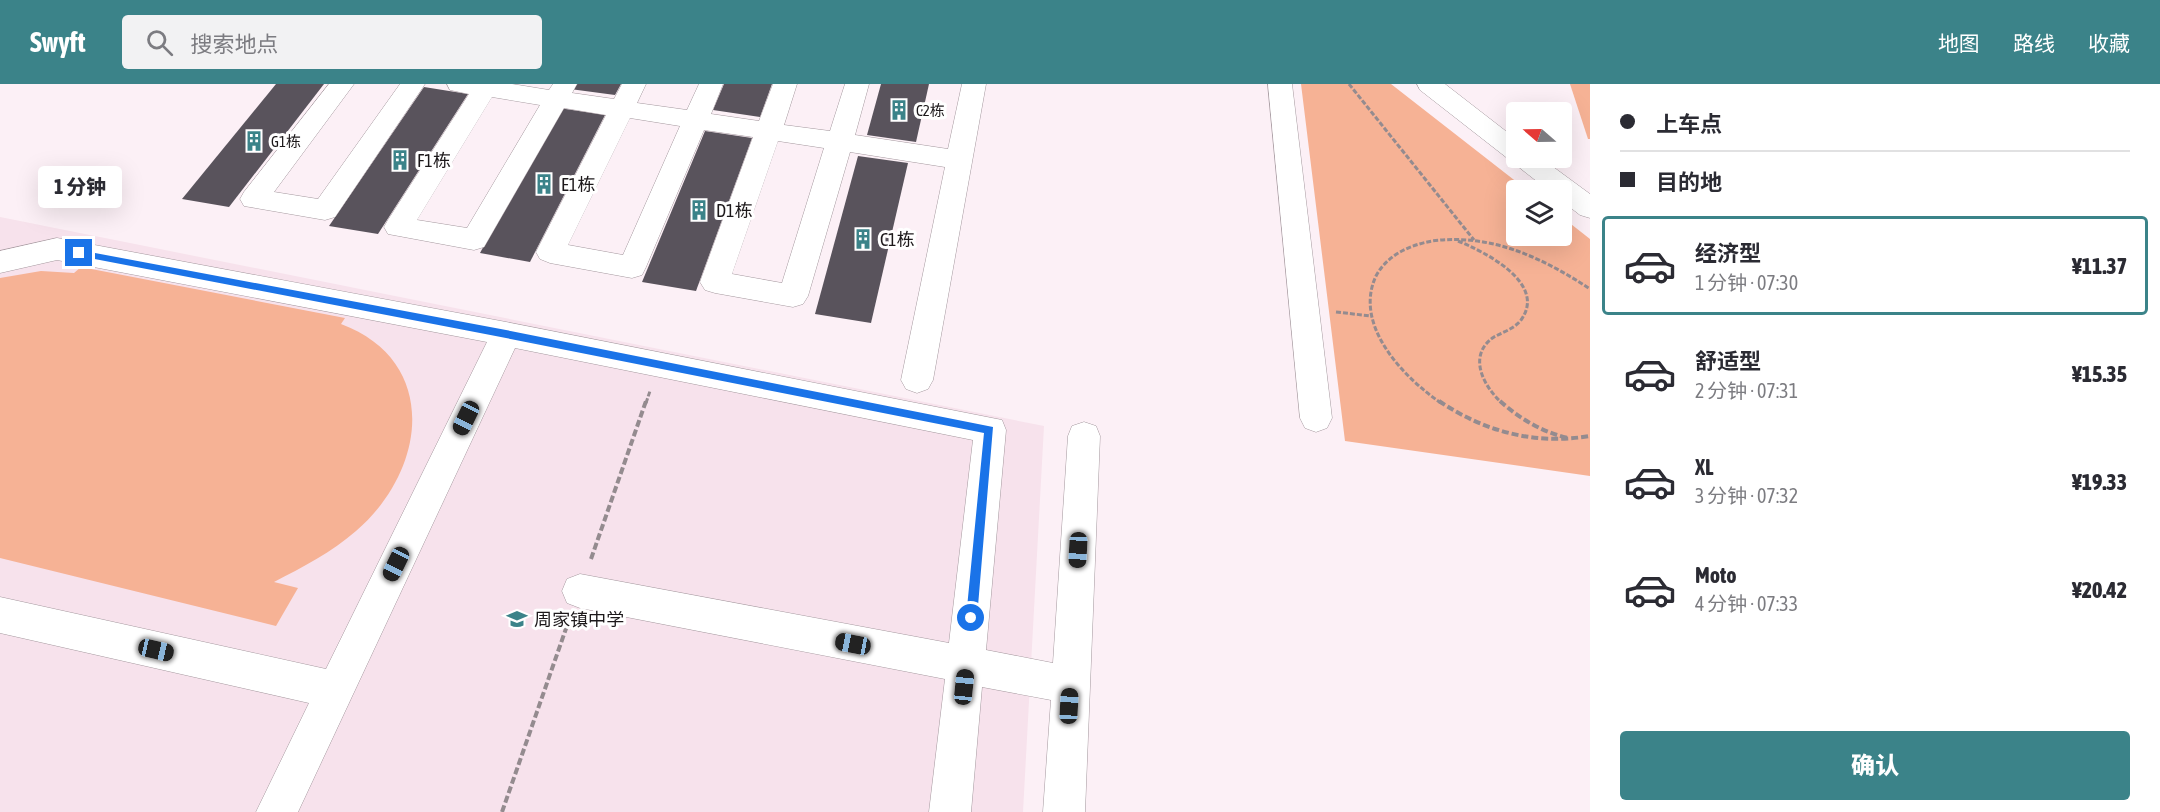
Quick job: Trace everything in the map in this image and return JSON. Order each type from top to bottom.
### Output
[{"type":"street","points":[[342,84],[254,199],[325,210],[413,84]]},
{"type":"street","points":[[634,84],[550,252],[632,267],[711,84]]},
{"type":"street","points":[[785,84],[715,282],[793,296],[857,84]]},
{"type":"street","points":[[917,380],[974,84]]},
{"type":"street","points":[[1280,84],[1316,418]]},
{"type":"street","points":[[1429,84],[1506,144]]},
{"type":"street","points":[[561,91],[474,240],[398,227],[477,85],[561,91],[621,108],[960,160]]},
{"type":"street","points":[[1537,168],[1590,208]]},
{"type":"street","points":[[0,262],[57,249],[506,334],[990,430],[950,812]]},
{"type":"street","points":[[277,812],[506,334]]},
{"type":"street","points":[[1064,812],[1084,436]]},
{"type":"street","points":[[580,591],[1071,686]]},
{"type":"street","points":[[0,615],[335,690]]},
{"type":"path","points":[[1349,84],[1474,240]]},
{"type":"path","points":[[1590,289],[1554,266],[1515,249],[1474,240],[1437,240],[1406,248],[1383,264],[1371,288],[1371,316],[1386,351],[1417,386],[1460,415],[1510,434],[1561,441],[1590,436]]},
{"type":"path","points":[[1456,240],[1482,250],[1501,263],[1517,279],[1525,297],[1526,311],[1518,323],[1492,339],[1482,350],[1479,367],[1486,386],[1501,403],[1522,420],[1544,432],[1571,439]]},
{"type":"shaded area","points":[[1301,84],[1391,84],[1514,180],[1506,180],[1506,246],[1572,246],[1572,225],[1590,239],[1590,476],[1345,441]]},
{"type":"shaded area","points":[[1570,84],[1590,84],[1590,139],[1588,139]]},
{"type":"shaded area","name":"周家镇中学","points":[[0,217],[1044,426],[1023,812],[0,812]]},
{"type":"shaded area","points":[[81,267],[345,318],[341,324],[373,341],[395,363],[408,390],[412,418],[409,448],[398,478],[380,506],[347,539],[274,582],[298,588],[276,626],[0,558],[0,278],[41,271],[74,273]]},
{"type":"building","name":"G1栋","points":[[276,84],[324,84],[229,207],[182,199]]},
{"type":"building","points":[[573,84],[621,84],[615,95],[570,89]]},
{"type":"building","points":[[724,84],[772,84],[760,117],[713,110]]},
{"type":"building","name":"C2栋","points":[[881,84],[929,84],[916,142],[867,135]]},
{"type":"building","name":"F1栋","points":[[424,87],[468,94],[378,234],[329,226]]},
{"type":"building","name":"E1栋","points":[[559,108],[605,115],[530,262],[480,253]]},
{"type":"building","name":"D1栋","points":[[705,131],[752,138],[696,291],[642,282]]},
{"type":"building","name":"C1栋","points":[[858,156],[908,163],[871,323],[815,314]]},
{"type":"place","name":"C2栋","points":[[899,110]]},
{"type":"place","name":"G1栋","points":[[254,141]]},
{"type":"place","name":"F1栋","points":[[400,160]]},
{"type":"place","name":"E1栋","points":[[544,184]]},
{"type":"place","name":"D1栋","points":[[699,210]]},
{"type":"place","name":"C1栋","points":[[863,239]]},
{"type":"place","name":"周家镇中学","points":[[517,619]]},
{"type":"route","points":[[79,253],[506,334],[990,430],[971,618]]}]
